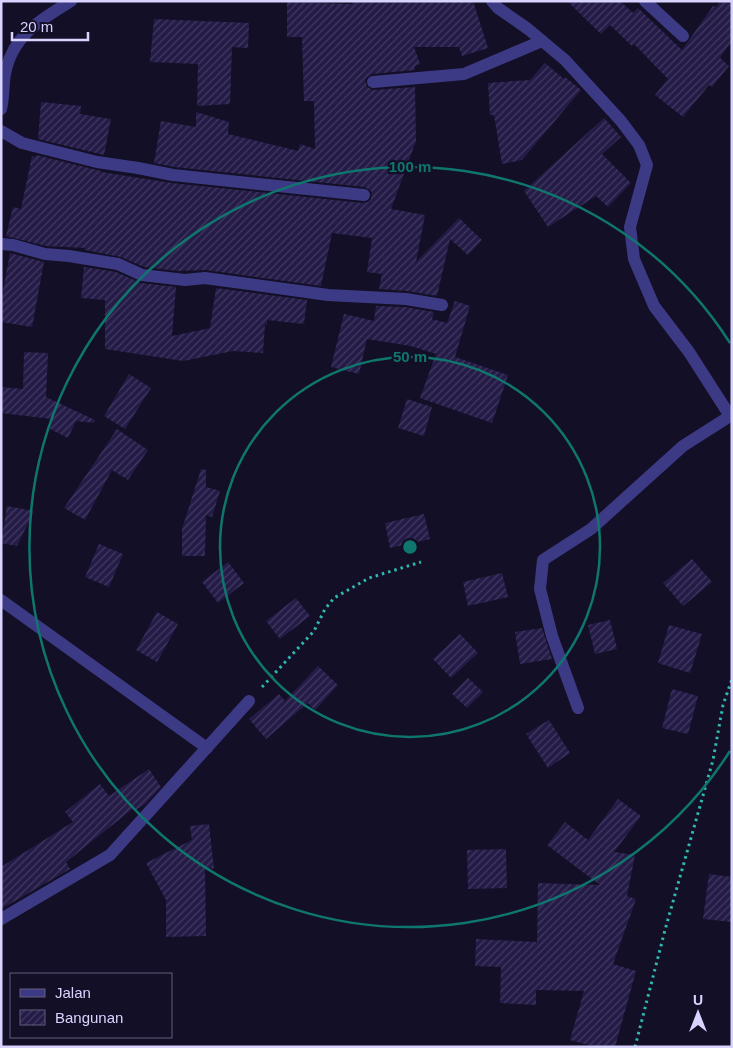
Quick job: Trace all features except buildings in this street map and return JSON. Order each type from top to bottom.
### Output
[{"type":"street","points":[[1,109],[4,75],[12,50],[17,42],[42,18],[71,1]]},
{"type":"street","points":[[492,1],[498,8],[528,29],[565,60],[590,85],[639,145],[647,165],[630,228],[634,259],[654,306],[689,352],[731,415],[683,446],[591,529],[543,560],[540,588],[552,636],[578,708]]},
{"type":"street","points":[[645,1],[683,36]]},
{"type":"street","points":[[373,82],[464,74],[542,41]]},
{"type":"street","points":[[1,132],[22,143],[97,162],[173,175],[364,195]]},
{"type":"street","points":[[1,244],[13,245],[45,254],[118,264],[138,274],[159,278],[185,280],[204,278],[328,295],[406,299],[442,305]]},
{"type":"street","points":[[1,600],[207,748]]},
{"type":"street","points":[[1,920],[110,855],[249,701]]},
{"type":"path","points":[[249,701],[314,631],[325,609],[334,598],[369,578],[421,562]]},
{"type":"path","points":[[635,1047],[665,930],[713,760],[723,704],[732,679]]}]
